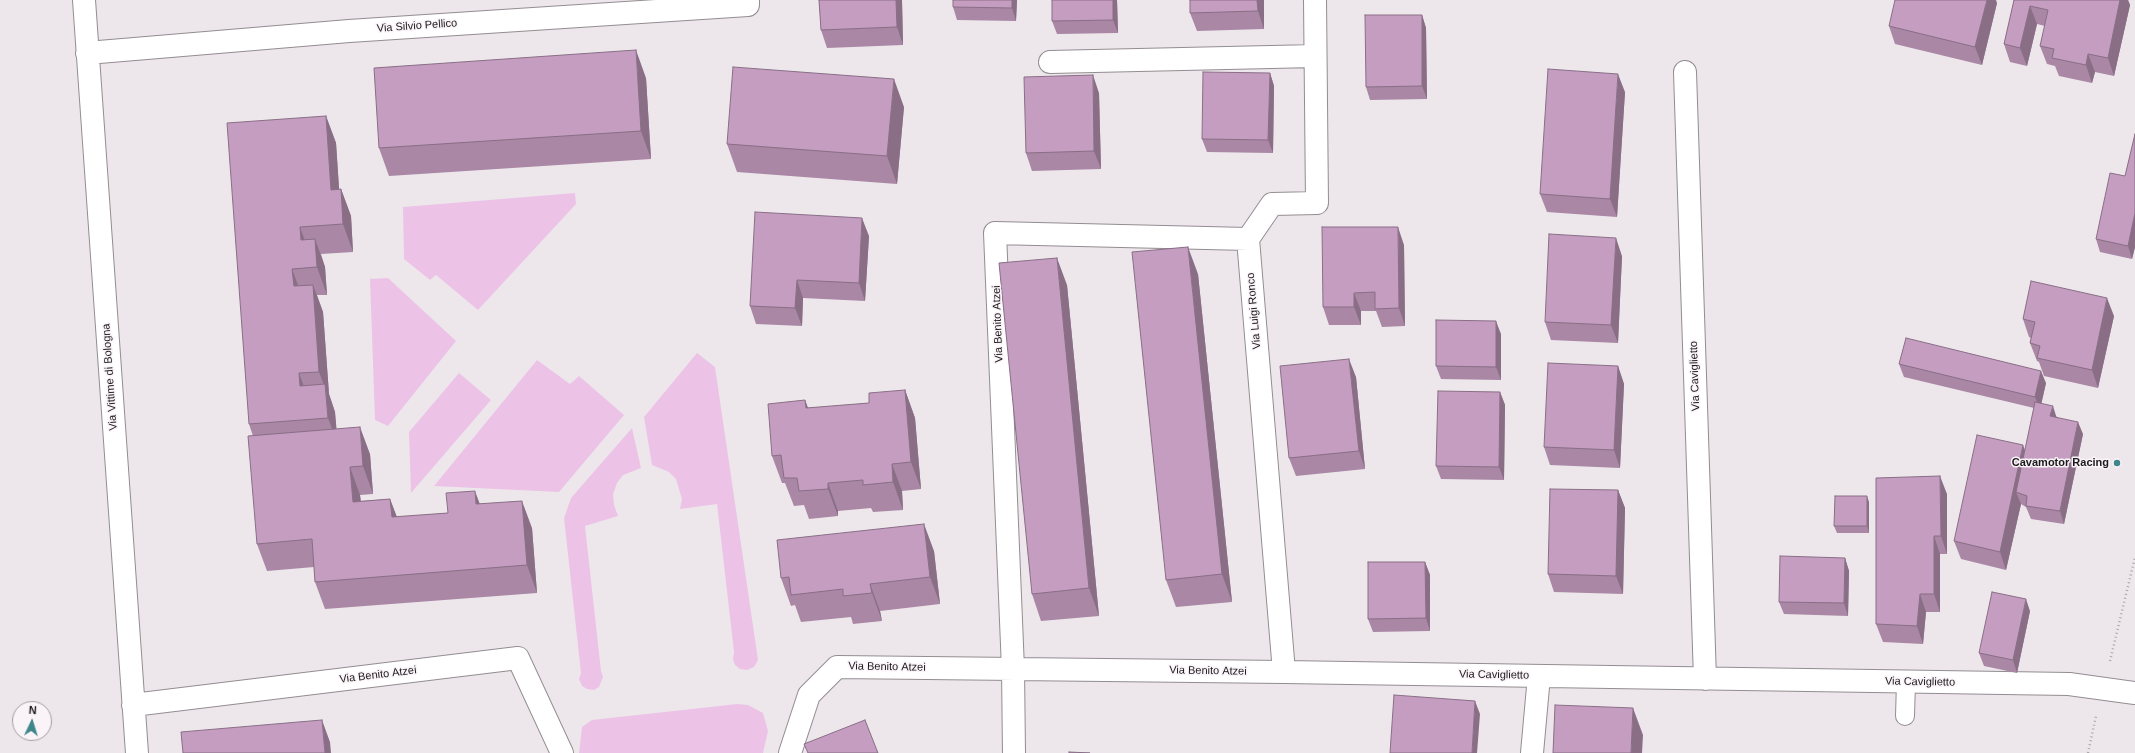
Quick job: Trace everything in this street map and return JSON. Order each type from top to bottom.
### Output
[{"type":"street","name":"Via Vittime di Bologna","points":[[84,0],[137,753]]},
{"type":"street","points":[[1248,239],[1272,204],[1317,203],[1315,0]]},
{"type":"street","name":"Via Silvio Pellico","points":[[87,53],[349,31],[748,3]]},
{"type":"street","points":[[1050,62],[1315,56]]},
{"type":"street","name":"Via Caviglietto","points":[[1685,72],[1705,679]]},
{"type":"street","name":"Via Benito Atzei","points":[[1013,669],[995,233],[1248,239]]},
{"type":"street","name":"Via Luigi Ronco","points":[[1248,239],[1284,672]]},
{"type":"street","name":"Via Benito Atzei","points":[[133,705],[518,658],[562,753]]},
{"type":"street","name":"Via Benito Atzei","points":[[790,753],[809,695],[837,667],[1284,672]]},
{"type":"street","points":[[1013,669],[1014,753]]},
{"type":"street","name":"Via Caviglietto","points":[[1284,672],[2069,684],[2135,693]]},
{"type":"street","points":[[1532,753],[1539,676]]},
{"type":"lane","points":[[1905,716],[1906,682]]},
{"type":"path","points":[[2088,753],[2135,556]]},
{"type":"shaded area","points":[[575,193],[576,204],[478,310],[436,275],[430,280],[404,259],[403,207]]},
{"type":"shaded area","points":[[388,278],[456,341],[388,426],[375,420],[370,279]]},
{"type":"shaded area","points":[[697,353],[715,367],[758,660],[754,667],[747,670],[740,669],[735,665],[733,659],[734,652],[717,504],[680,509],[682,499],[676,479],[669,472],[652,465],[644,417]]},
{"type":"shaded area","points":[[537,360],[570,384],[579,376],[624,415],[559,492],[434,486]]},
{"type":"shaded area","points":[[459,373],[491,400],[411,493],[409,432]]},
{"type":"shaded area","points":[[632,428],[641,468],[623,475],[617,483],[613,494],[614,505],[618,516],[585,526],[601,671],[603,677],[599,687],[594,690],[587,689],[582,686],[579,679],[581,673],[564,518],[571,498]]},
{"type":"shaded area","points":[[737,704],[748,705],[763,713],[768,731],[763,753],[579,753],[582,727],[592,720]]},
{"type":"building","points":[[819,0],[896,0],[897,27],[821,30]]},
{"type":"building","points":[[953,0],[1012,0],[1012,8],[953,7]]},
{"type":"building","points":[[1052,0],[1113,0],[1113,20],[1052,21]]},
{"type":"building","points":[[1190,0],[1257,0],[1258,11],[1190,13]]},
{"type":"building","points":[[1895,0],[1987,0],[1975,47],[1889,26]]},
{"type":"building","points":[[2014,0],[2120,0],[2108,58],[2088,54],[2086,65],[2052,58],[2054,49],[2040,46],[2048,10],[2030,6],[2020,48],[2004,44]]},
{"type":"building","points":[[1365,15],[1422,15],[1422,86],[1366,87]]},
{"type":"building","points":[[636,50],[641,131],[379,148],[374,68]]},
{"type":"building","points":[[733,67],[894,79],[887,156],[727,144]]},
{"type":"building","points":[[1548,69],[1618,74],[1610,199],[1540,194]]},
{"type":"building","points":[[1203,72],[1270,73],[1268,140],[1202,139]]},
{"type":"building","points":[[1093,75],[1094,151],[1026,153],[1024,77]]},
{"type":"building","points":[[326,116],[331,190],[341,189],[343,224],[300,227],[301,240],[315,239],[317,267],[292,269],[294,286],[313,285],[319,372],[299,373],[300,386],[325,384],[328,418],[249,424],[227,123]]},
{"type":"building","points":[[2135,134],[2135,213],[2128,246],[2096,239],[2110,173],[2125,176]]},
{"type":"building","points":[[755,212],[862,218],[859,283],[797,280],[795,308],[750,306]]},
{"type":"building","points":[[1322,227],[1398,227],[1399,308],[1375,309],[1375,292],[1354,293],[1354,307],[1323,307]]},
{"type":"building","points":[[1549,234],[1616,238],[1611,325],[1545,322]]},
{"type":"building","points":[[1188,247],[1222,574],[1166,580],[1132,252]]},
{"type":"building","points":[[1057,258],[1089,588],[1032,594],[999,263]]},
{"type":"building","points":[[2031,281],[2107,298],[2092,370],[2037,358],[2040,346],[2030,343],[2035,322],[2023,319]]},
{"type":"building","points":[[1436,320],[1496,321],[1496,367],[1436,366]]},
{"type":"building","points":[[1906,338],[2041,371],[2035,397],[1899,364]]},
{"type":"building","points":[[1349,359],[1359,451],[1289,458],[1280,366]]},
{"type":"building","points":[[1548,363],[1618,366],[1614,450],[1544,447]]},
{"type":"building","points":[[905,390],[911,462],[892,464],[893,482],[863,485],[863,480],[828,483],[828,489],[799,491],[797,478],[784,478],[781,455],[772,456],[768,404],[805,400],[806,408],[869,403],[869,393]]},
{"type":"building","points":[[1438,391],[1500,392],[1499,467],[1436,466]]},
{"type":"building","points":[[2035,402],[2053,406],[2050,416],[2078,422],[2060,511],[2026,506],[2027,496],[2016,492]]},
{"type":"building","points":[[360,427],[363,466],[350,467],[353,502],[390,499],[392,517],[448,513],[446,493],[475,491],[476,504],[522,501],[527,565],[315,582],[312,539],[257,544],[248,436]]},
{"type":"building","points":[[1977,435],[2023,445],[2000,552],[1954,541]]},
{"type":"building","points":[[1940,476],[1941,536],[1934,536],[1934,594],[1920,594],[1917,626],[1876,624],[1876,478]]},
{"type":"building","points":[[1550,489],[1618,490],[1616,576],[1548,574]]},
{"type":"building","points":[[1835,496],[1867,496],[1867,526],[1834,526]]},
{"type":"building","points":[[924,524],[930,577],[870,584],[872,593],[843,596],[843,589],[791,595],[789,577],[781,578],[777,540]]},
{"type":"building","points":[[1780,556],[1845,558],[1844,603],[1779,602]]},
{"type":"building","points":[[1368,562],[1425,562],[1426,618],[1368,619]]},
{"type":"building","points":[[1992,592],[2026,599],[2013,660],[1979,653]]},
{"type":"building","points":[[1394,695],[1475,701],[1472,753],[1390,753]]},
{"type":"building","points":[[1555,705],[1633,708],[1631,753],[1553,753]]},
{"type":"building","points":[[322,720],[325,753],[183,753],[181,732]]},
{"type":"building","points":[[865,720],[878,753],[808,753],[804,744]]},
{"type":"building","points":[[1069,752],[1090,753],[1069,753]]},
{"type":"place","name":"Cavamotor Racing","points":[[2117,463]]}]
